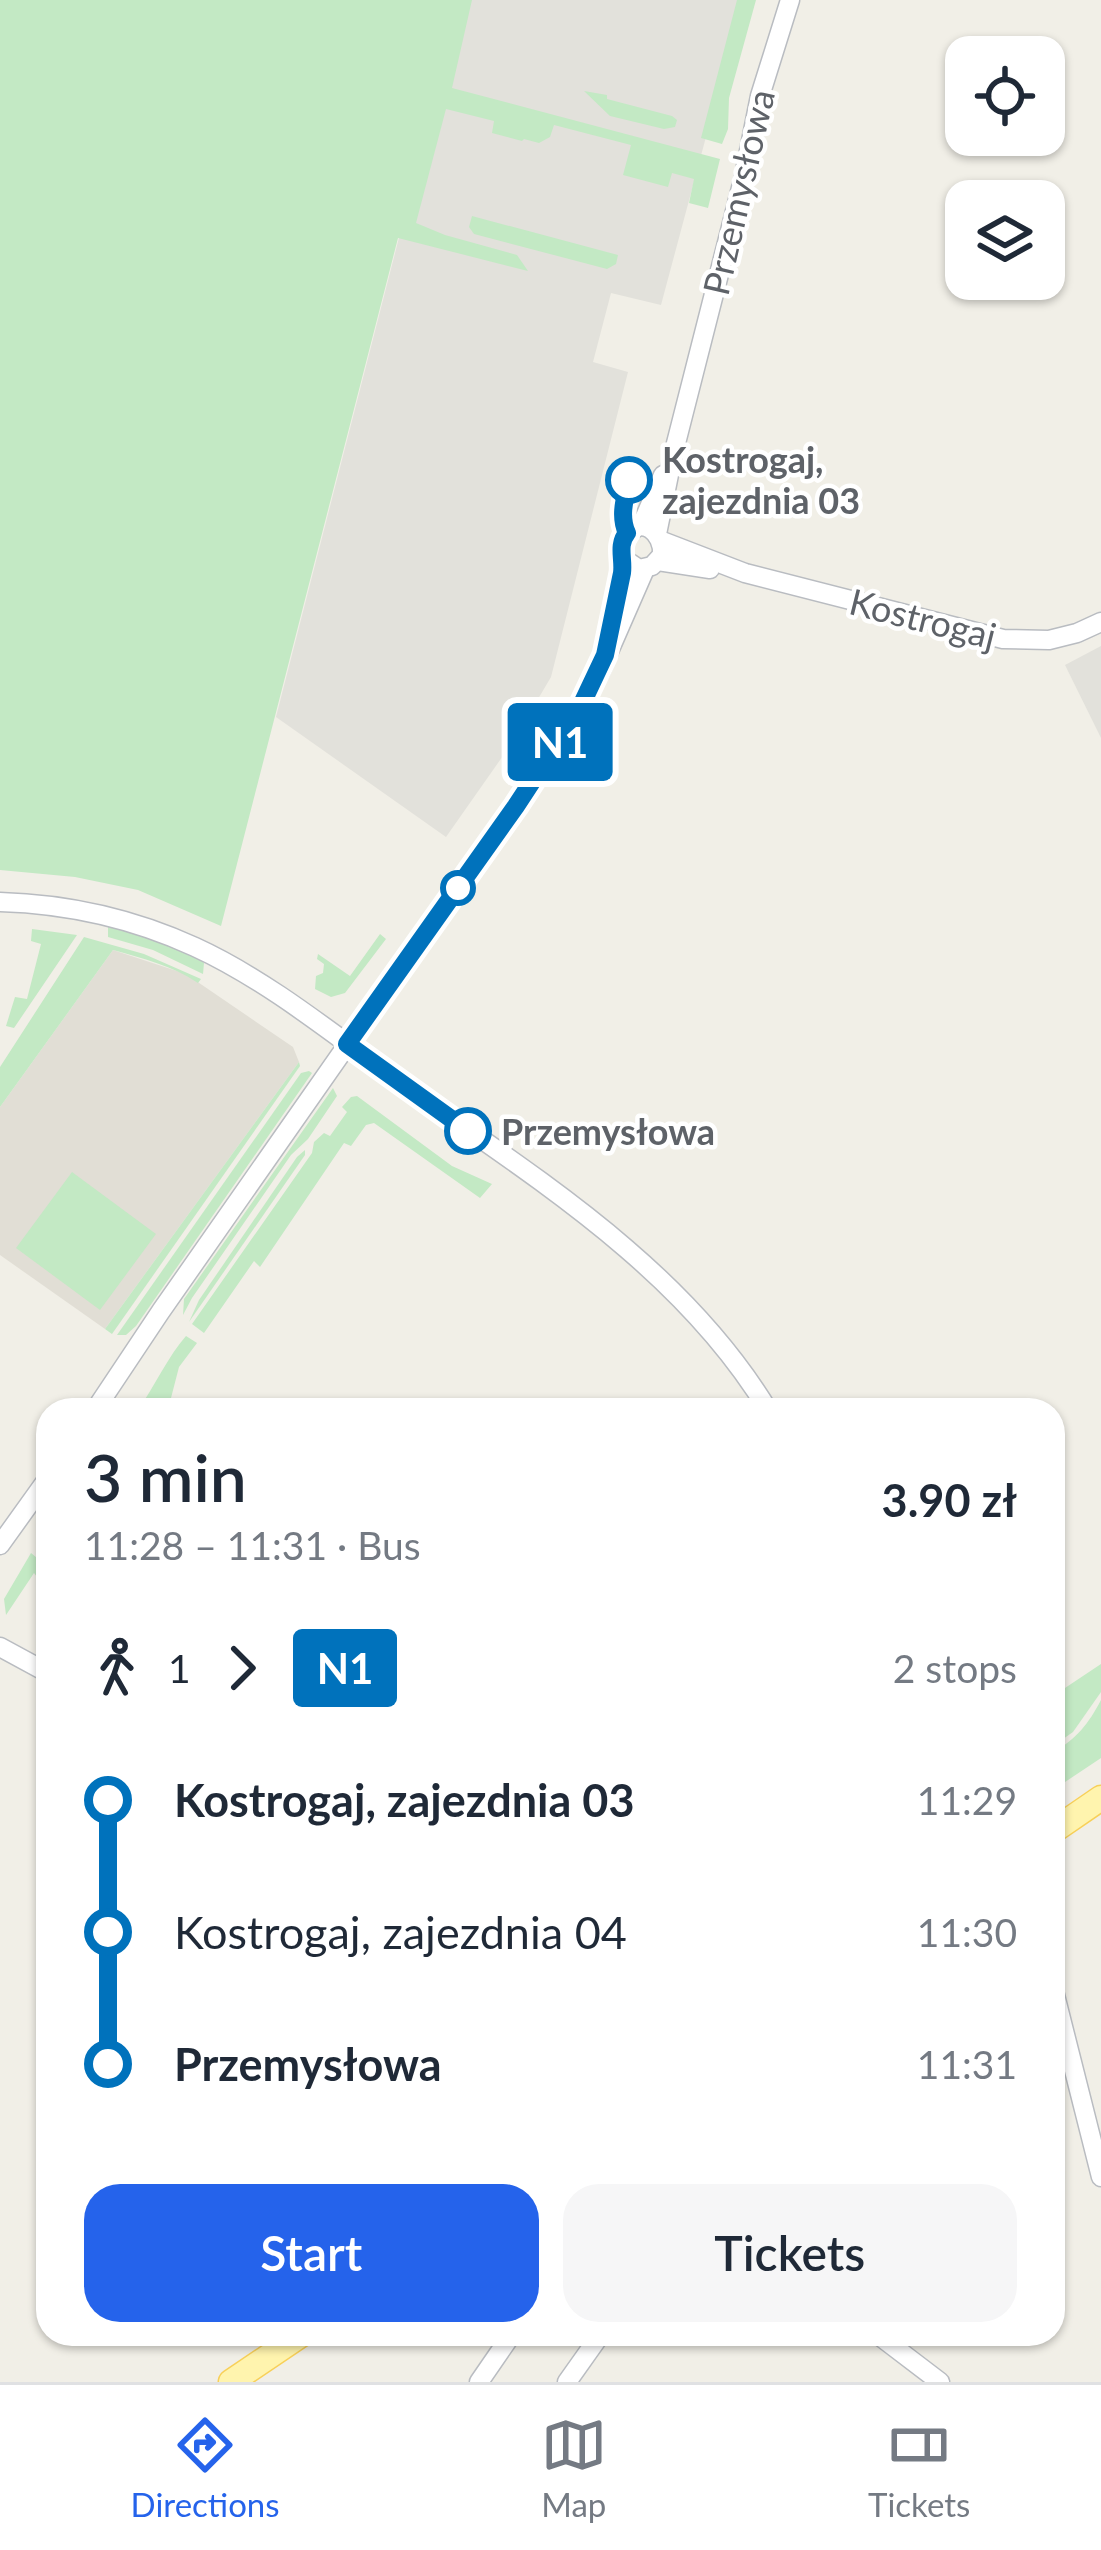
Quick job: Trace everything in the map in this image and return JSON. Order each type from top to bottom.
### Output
[{"type":"main road","points":[[1065,1823],[1101,1798]]},
{"type":"main road","points":[[231,2382],[284,2346]]},
{"type":"street","name":"Przemysłowa","points":[[103,1398],[569,728],[599,672],[656,551],[673,454],[765,76],[790,0]]},
{"type":"street","name":"Przemysłowa","points":[[636,528],[673,454]]},
{"type":"street","points":[[647,528],[656,551],[633,567],[624,559],[622,542],[627,533],[647,528]]},
{"type":"street","name":"Kostrogaj","points":[[656,551],[1004,639],[1049,640],[1101,622]]},
{"type":"street","name":"Przemysłowa","points":[[605,655],[624,559]]},
{"type":"street","points":[[0,902],[76,910],[134,923],[236,969],[347,1044],[639,1258],[708,1328],[760,1398]]},
{"type":"street","points":[[0,1546],[36,1495]]},
{"type":"street","points":[[0,1647],[36,1666]]},
{"type":"street","points":[[1065,2034],[1101,2177]]},
{"type":"street","points":[[478,2382],[504,2346]]},
{"type":"street","points":[[571,2381],[593,2346]]},
{"type":"street","points":[[894,2346],[940,2382]]},
{"type":"shaded area","points":[[460,0],[746,0],[661,305],[611,293],[593,362],[628,372],[551,677],[512,743],[446,837],[276,717]]},
{"type":"shaded area","points":[[1101,646],[1101,738],[1065,665]]},
{"type":"shaded area","points":[[113,950],[186,974],[293,1047],[299,1062],[105,1329],[0,1255],[0,1107]]},
{"type":"green space","points":[[0,0],[472,0],[452,88],[720,159],[708,208],[689,203],[694,179],[672,173],[668,187],[623,175],[631,145],[554,125],[550,137],[539,143],[522,141],[492,133],[494,121],[446,109],[416,223],[517,255],[528,271],[398,238],[221,926],[138,890],[75,877],[0,870]]},
{"type":"green space","points":[[737,0],[756,0],[729,98],[728,129],[722,144],[701,138]]},
{"type":"green space","points":[[584,91],[672,116],[677,120],[675,127],[664,129],[610,116]]},
{"type":"green space","points":[[472,216],[618,255],[616,264],[607,269],[474,234],[469,227]]},
{"type":"green space","points":[[108,926],[198,958],[204,963],[203,974],[153,950],[108,937]]},
{"type":"green space","points":[[32,929],[77,935],[14,1028],[6,1026],[15,997],[27,999],[41,944],[31,941]]},
{"type":"green space","points":[[380,934],[386,939],[345,993],[331,997],[315,989],[324,964],[318,954],[350,976]]},
{"type":"green space","points":[[84,937],[144,954],[201,979],[198,983],[168,967],[113,950],[0,1107],[0,1067]]},
{"type":"green space","points":[[299,1062],[300,1066],[112,1334],[105,1329]]},
{"type":"green space","points":[[301,1073],[312,1073],[136,1326],[126,1335],[117,1335]]},
{"type":"green space","points":[[333,1088],[337,1096],[291,1155],[183,1315],[184,1299]]},
{"type":"green space","points":[[357,1096],[452,1166],[492,1184],[480,1198],[374,1123],[366,1125],[351,1146],[344,1143],[260,1267],[254,1261],[204,1333],[192,1324],[312,1153],[314,1142],[324,1133],[330,1136],[347,1112],[342,1107]]},
{"type":"green space","points":[[305,1150],[305,1155],[189,1322],[199,1300]]},
{"type":"green space","points":[[72,1172],[156,1234],[100,1310],[16,1248]]},
{"type":"green space","points":[[186,1336],[197,1343],[179,1367],[171,1398],[145,1398]]},
{"type":"green space","points":[[31,1553],[36,1557],[36,1576],[6,1615],[4,1599]]},
{"type":"green space","points":[[1101,1664],[1101,1692],[1065,1738],[1065,1688]]},
{"type":"green space","points":[[1101,1700],[1101,1758],[1065,1782],[1065,1744]]},
{"type":"bus line","name":"N1","points":[[468,1131],[347,1044],[569,728],[599,672],[622,573],[622,542],[627,533],[623,508],[629,480]]},
{"type":"place","name":"Kostrogaj, zajezdnia 03","points":[[629,480]]},
{"type":"place","name":"Przemysłowa","points":[[468,1131]]}]
